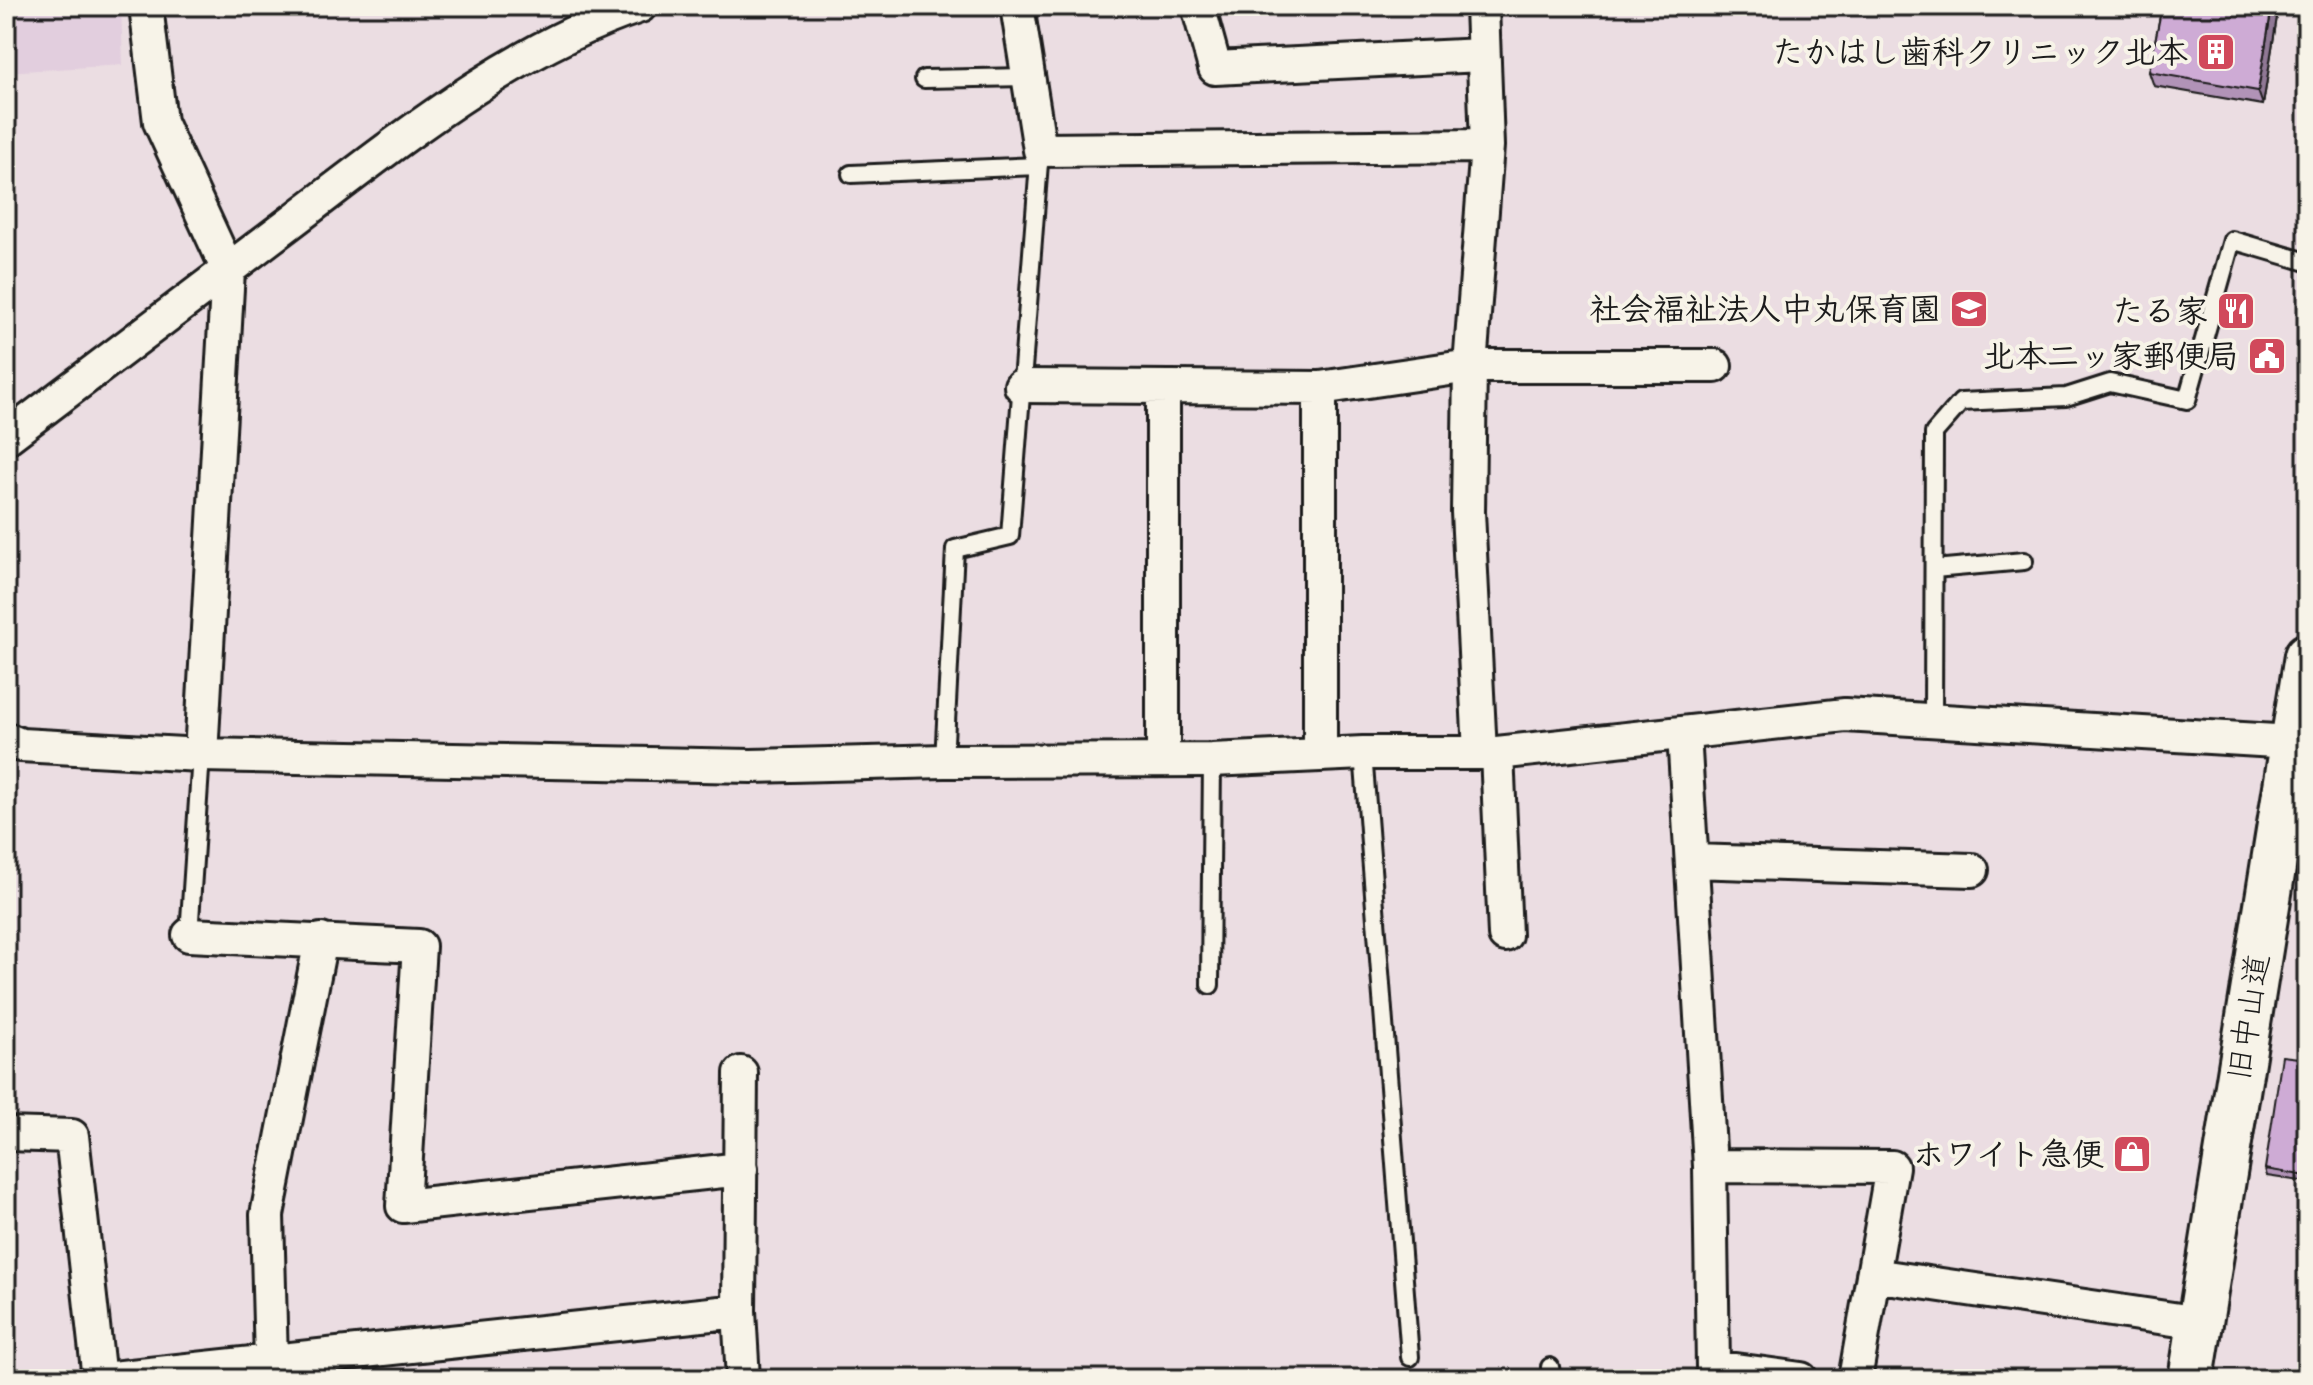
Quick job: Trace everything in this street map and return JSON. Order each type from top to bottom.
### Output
[{"type":"main road","name":"旧中山道","points":[[2191,1379],[2295,806],[2292,742],[2307,656]]},
{"type":"street","points":[[146,6],[160,122],[228,270],[201,755]]},
{"type":"street","points":[[6,438],[356,172],[492,76],[610,16],[640,6]]},
{"type":"street","points":[[1017,6],[1039,158],[1487,146]]},
{"type":"street","points":[[1198,6],[1215,68],[1482,55]]},
{"type":"street","points":[[1482,6],[1487,146],[1470,366],[1468,512],[1505,935]]},
{"type":"street","points":[[1021,386],[1320,388],[1470,366],[1715,366]]},
{"type":"street","points":[[1163,388],[1163,760]]},
{"type":"street","points":[[1320,388],[1320,754]]},
{"type":"street","points":[[6,739],[21,745],[201,755],[751,766],[944,761],[1212,760],[1320,754],[1488,753],[1845,715],[2292,742]]},
{"type":"street","points":[[1684,734],[1710,1166],[1713,1367],[1801,1379]]},
{"type":"street","points":[[1692,861],[1972,870]]},
{"type":"street","points":[[189,935],[419,946],[403,1206],[741,1169]]},
{"type":"street","points":[[271,1361],[267,1215],[321,940]]},
{"type":"street","points":[[741,1073],[739,1311],[743,1379]]},
{"type":"street","points":[[6,1134],[72,1136],[101,1379],[739,1311]]},
{"type":"street","points":[[1710,1166],[1892,1167],[1855,1379]]},
{"type":"street","points":[[1873,1275],[2200,1323]]},
{"type":"lane","points":[[924,79],[1028,77]]},
{"type":"lane","points":[[851,174],[1039,158],[1010,536],[955,549],[944,761]]},
{"type":"lane","points":[[1933,721],[1934,433],[1961,402],[2066,397],[2110,383],[2187,400],[2232,240],[2307,262]]},
{"type":"lane","points":[[1934,569],[2024,561]]},
{"type":"lane","points":[[1363,753],[1410,1357]]},
{"type":"lane","points":[[189,935],[201,755]]},
{"type":"lane","points":[[1210,985],[1212,760]]},
{"type":"shaded area","points":[[6,6],[121,6],[123,65],[6,72]]},
{"type":"building","name":"たかはし歯科クリニック北本","points":[[2162,6],[2272,6],[2258,91],[2149,72]]},
{"type":"building","points":[[2282,1056],[2307,1059],[2307,1176],[2265,1169]]},
{"type":"place","name":"たかはし歯科クリニック北本","points":[[2216,52]]},
{"type":"place","name":"社会福祉法人中丸保育園","points":[[1969,309]]},
{"type":"place","name":"たる家","points":[[2236,311]]},
{"type":"place","name":"北本二ッ家郵便局","points":[[2267,356]]},
{"type":"place","name":"ホワイト急便","points":[[2132,1154]]}]
